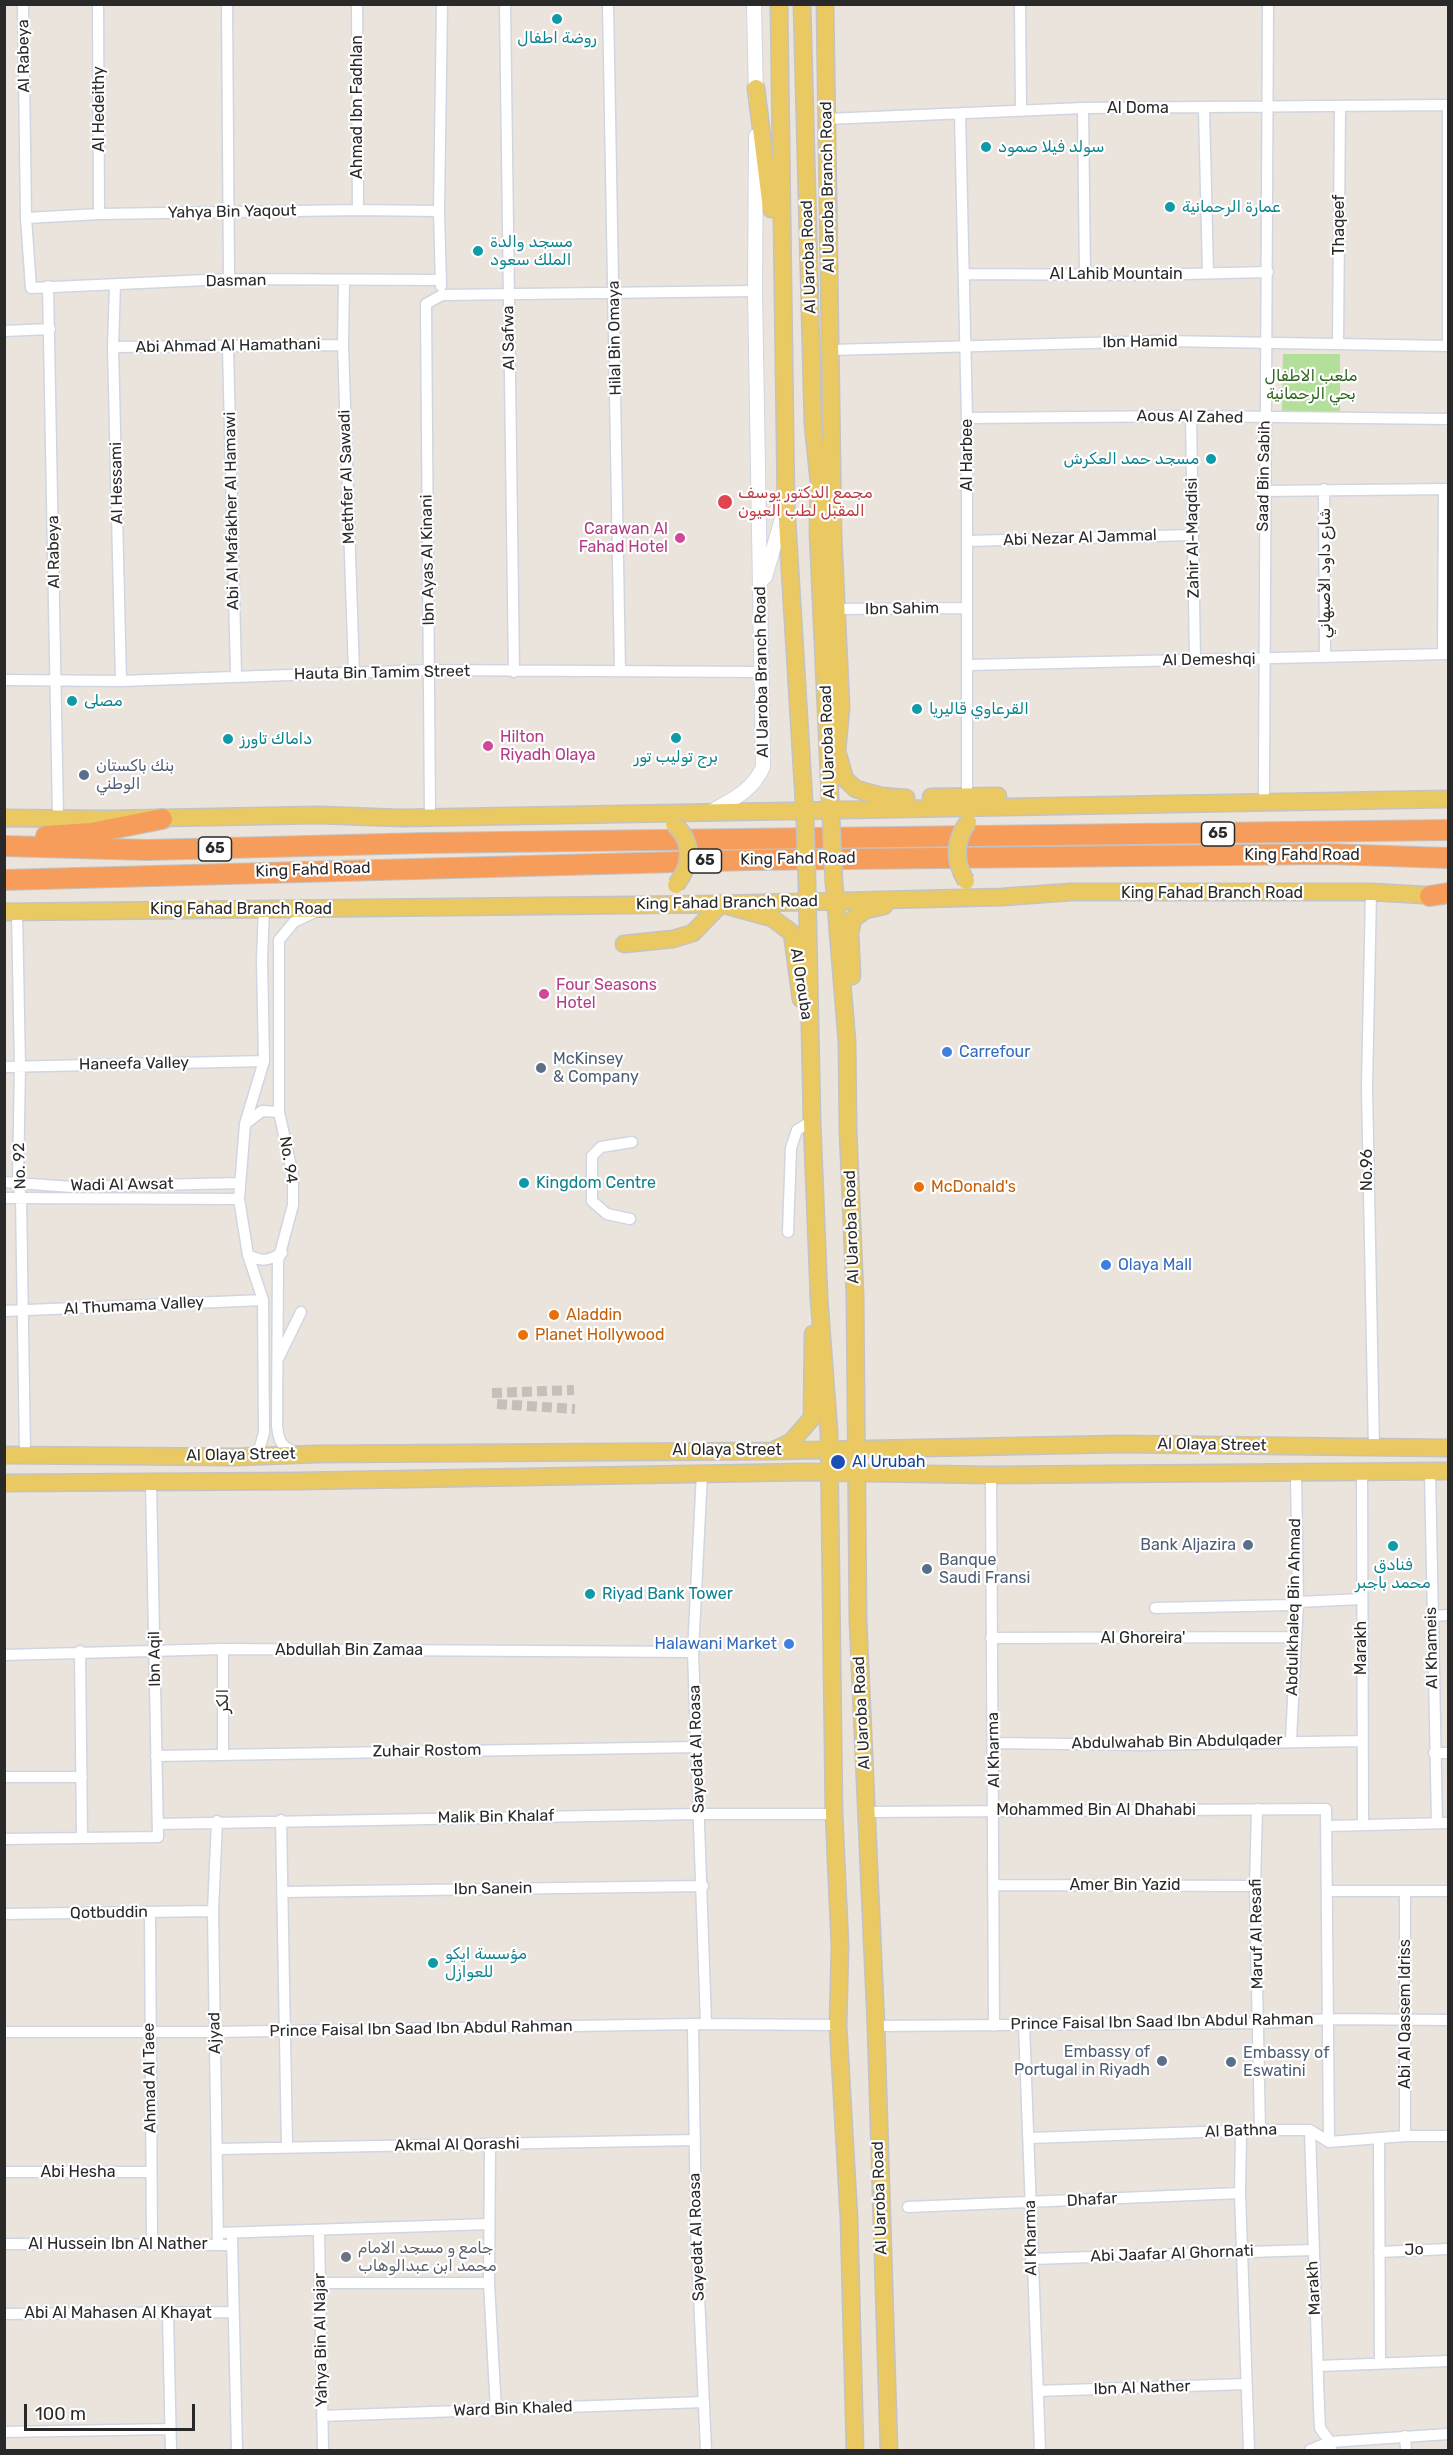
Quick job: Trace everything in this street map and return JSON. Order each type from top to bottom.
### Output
[{"type":"highway","points":[[4,846],[162,819]]},
{"type":"highway","name":"King Fahd Road","points":[[4,846],[147,850],[425,843],[1449,830]]},
{"type":"highway","name":"King Fahd Road","points":[[4,880],[739,860],[1316,854],[1449,858]]},
{"type":"main road","name":"Al Uaroba Road","points":[[779,4],[781,284],[786,504],[805,813],[812,1041],[812,1121],[819,1298],[825,1353],[834,1814],[840,1946],[838,2025],[849,2218],[855,2451]]},
{"type":"main road","name":"Al Uaroba Road","points":[[802,4],[813,424],[819,482],[818,532],[835,902],[847,1042],[857,1448],[858,1621],[876,2026],[889,2451]]},
{"type":"main road","name":"Al Uaroba Branch Road","points":[[825,4],[831,350],[830,419],[841,707],[837,751],[845,779],[856,789],[867,794],[895,798],[967,795],[1028,798],[1077,805]]},
{"type":"main road","points":[[756,88],[781,284]]},
{"type":"main road","points":[[819,482],[830,419]]},
{"type":"main road","points":[[828,731],[837,751],[830,787]]},
{"type":"main road","points":[[1071,892],[982,888],[966,881],[957,855],[961,831],[976,814],[998,807],[1449,799]]},
{"type":"main road","points":[[4,818],[162,819],[319,815],[430,817],[712,811],[831,814],[1077,805]]},
{"type":"main road","points":[[635,904],[658,896],[676,885],[684,875],[689,852],[683,833],[674,824],[636,814]]},
{"type":"main road","name":"King Fahad Branch Road","points":[[10,912],[835,902],[1071,892],[1371,892],[1442,895]]},
{"type":"main road","points":[[847,1042],[853,1012],[850,934],[853,919],[866,910],[910,899]]},
{"type":"main road","points":[[624,944],[673,939],[693,933],[721,904]]},
{"type":"main road","name":"Al Orouba","points":[[721,904],[772,918],[792,933],[802,1006],[812,1041]]},
{"type":"main road","points":[[771,1451],[791,1442],[812,1419],[814,1322],[819,1298]]},
{"type":"main road","name":"Al Olaya Street","points":[[4,1455],[236,1457],[301,1454],[771,1451],[828,1448],[932,1450],[1120,1444],[1448,1448]]},
{"type":"main road","points":[[1448,1448],[1432,1452],[1426,1461],[1438,1470],[1449,1470]]},
{"type":"main road","points":[[235,1481],[249,1474],[255,1466],[246,1459],[236,1457]]},
{"type":"main road","name":"Al Olaya Street","points":[[4,1483],[702,1473],[829,1472],[991,1475],[1449,1470]]},
{"type":"street","name":"Al Rabeya","points":[[23,4],[26,218],[31,288]]},
{"type":"street","name":"Al Hedeithy","points":[[98,4],[99,214]]},
{"type":"street","points":[[227,4],[226,213],[229,279]]},
{"type":"street","name":"Ahmad Ibn Fadhlan","points":[[357,4],[358,210]]},
{"type":"street","points":[[442,4],[439,212],[442,295],[755,291]]},
{"type":"street","name":"Al Safwa","points":[[505,4],[514,672]]},
{"type":"street","name":"Hilal Bin Omaya","points":[[608,4],[620,671]]},
{"type":"street","name":"Al Uaroba Branch Road","points":[[712,811],[739,796],[757,782],[763,767],[755,291],[754,4]]},
{"type":"street","points":[[1020,4],[1021,111]]},
{"type":"street","name":"Saad Bin Sabih","points":[[1264,803],[1263,491],[1268,342],[1268,4]]},
{"type":"street","points":[[1448,105],[1448,346]]},
{"type":"street","name":"Al Doma","points":[[827,119],[1083,108],[1448,105]]},
{"type":"street","name":"Thaqeef","points":[[1338,344],[1340,106]]},
{"type":"street","points":[[1083,108],[1085,275]]},
{"type":"street","points":[[1204,108],[1208,273]]},
{"type":"street","name":"Al Harbee","points":[[960,115],[967,418],[969,665],[967,795]]},
{"type":"street","name":"Yahya Bin Yaqout","points":[[26,218],[99,214],[358,210],[439,212]]},
{"type":"street","name":"Al Lahib Mountain","points":[[964,274],[1268,272]]},
{"type":"street","name":"Dasman","points":[[31,288],[229,279],[441,280]]},
{"type":"street","name":"Methfer Al Sawadi","points":[[344,281],[343,345],[354,673]]},
{"type":"street","name":"Al Hessami","points":[[115,285],[113,347],[122,681]]},
{"type":"street","name":"Al Rabeya","points":[[48,286],[58,818]]},
{"type":"street","name":"Ibn Ayas Al Kinani","points":[[430,817],[426,304],[442,295]]},
{"type":"street","points":[[4,331],[50,329]]},
{"type":"street","name":"Ibn Hamid","points":[[831,350],[1163,341],[1448,346]]},
{"type":"street","name":"Abi Ahmad Al Hamathani","points":[[113,347],[228,348],[343,345]]},
{"type":"street","name":"Abi Al Mafakher Al Hamawi","points":[[228,348],[236,675]]},
{"type":"street","name":"Aous Al Zahed","points":[[967,418],[1191,416],[1449,419]]},
{"type":"street","name":"Zahir Al-Maqdisi","points":[[1191,416],[1195,661]]},
{"type":"street","name":"شارع داود الأصبهاني","points":[[1324,489],[1325,657]]},
{"type":"street","points":[[1263,491],[1446,489],[1446,654]]},
{"type":"street","points":[[761,592],[786,504]]},
{"type":"street","name":"Abi Nezar Al Jammal","points":[[968,542],[1192,535]]},
{"type":"street","name":"Ibn Sahim","points":[[836,609],[968,608]]},
{"type":"street","name":"Al Demeshqi","points":[[969,665],[1446,654]]},
{"type":"street","name":"Hauta Bin Tamim Street","points":[[4,680],[122,681],[236,675],[430,670],[760,672]]},
{"type":"street","name":"No.96","points":[[1371,892],[1367,1087],[1374,1448]]},
{"type":"street","points":[[236,1457],[259,1450],[264,1432],[263,1300],[248,1255],[239,1199],[245,1124],[264,1061],[262,959],[264,908]]},
{"type":"street","name":"No. 94","points":[[301,1454],[284,1448],[279,1442],[278,1261],[293,1205],[293,1176],[279,1112],[277,1016],[279,940],[294,922],[320,909]]},
{"type":"street","name":"No. 92","points":[[10,912],[21,1066],[18,1182],[21,1198],[25,1455]]},
{"type":"street","points":[[262,959],[268,972],[270,1008],[277,1016]]},
{"type":"street","name":"Haneefa Valley","points":[[4,1067],[264,1061]]},
{"type":"street","points":[[245,1124],[262,1111],[279,1112]]},
{"type":"street","points":[[788,1232],[791,1148],[797,1130],[812,1121]]},
{"type":"street","points":[[630,1219],[607,1214],[592,1201],[592,1156],[601,1148],[632,1142]]},
{"type":"street","name":"Wadi Al Awsat","points":[[4,1182],[72,1187],[240,1183]]},
{"type":"street","name":"Wadi Al Awsat","points":[[4,1198],[239,1199]]},
{"type":"street","points":[[248,1255],[260,1261],[269,1260],[282,1253]]},
{"type":"street","name":"Al Thumama Valley","points":[[4,1311],[263,1300]]},
{"type":"street","points":[[278,1360],[301,1312]]},
{"type":"street","name":"Marakh","points":[[1362,1472],[1363,1824]]},
{"type":"street","name":"Al Khameis","points":[[1430,1472],[1437,1823]]},
{"type":"street","name":"Sayedat Al Roasa","points":[[702,1473],[693,1652],[703,1886],[706,2024]]},
{"type":"street","name":"Abdulkhaleq Bin Ahmad","points":[[1292,1740],[1298,1602],[1296,1473]]},
{"type":"street","name":"Al Kharma","points":[[991,1475],[991,1638],[995,1811],[994,2026]]},
{"type":"street","name":"Ibn Aqil","points":[[82,1838],[158,1837],[152,1482]]},
{"type":"street","points":[[1155,1608],[1281,1606],[1298,1602],[1362,1599]]},
{"type":"street","points":[[1432,1616],[1449,1615]]},
{"type":"street","name":"Al Ghoreira'","points":[[991,1638],[1295,1637]]},
{"type":"street","name":"Abdullah Bin Zamaa","points":[[4,1654],[223,1649],[693,1652]]},
{"type":"street","name":"الكر","points":[[223,1649],[223,1754]]},
{"type":"street","points":[[4,1839],[82,1838],[80,1651]]},
{"type":"street","name":"Abdulwahab Bin Abdulqader","points":[[994,1743],[1142,1744],[1292,1740],[1361,1741]]},
{"type":"street","name":"Zuhair Rostom","points":[[156,1756],[698,1747]]},
{"type":"street","points":[[1434,1754],[1449,1753]]},
{"type":"street","points":[[4,1777],[82,1777]]},
{"type":"street","name":"Maruf Al Resafi","points":[[1257,1809],[1255,1886],[1260,2130]]},
{"type":"street","name":"Mohammed Bin Al Dhahabi","points":[[867,1812],[1326,1809],[1327,1826]]},
{"type":"street","name":"Malik Bin Khalaf","points":[[158,1824],[281,1820],[834,1814]]},
{"type":"street","points":[[281,1820],[287,2147]]},
{"type":"street","name":"Ajyad","points":[[217,1821],[213,1911],[218,2238]]},
{"type":"street","points":[[1329,2142],[1327,1826],[1449,1823]]},
{"type":"street","name":"Amer Bin Yazid","points":[[995,1885],[1255,1886]]},
{"type":"street","name":"Ibn Sanein","points":[[283,1892],[703,1886]]},
{"type":"street","points":[[1327,1891],[1449,1891]]},
{"type":"street","name":"Abi Al Qassem Idriss","points":[[1405,1892],[1405,2136]]},
{"type":"street","name":"Qotbuddin","points":[[4,1914],[213,1911]]},
{"type":"street","name":"Ahmad Al Taee","points":[[150,1912],[152,2244]]},
{"type":"street","name":"Prince Faisal Ibn Saad Ibn Abdul Rahman","points":[[876,2026],[1259,2023],[1329,2019],[1449,2020]]},
{"type":"street","name":"Sayedat Al Roasa","points":[[693,2024],[706,2451]]},
{"type":"street","name":"Prince Faisal Ibn Saad Ibn Abdul Rahman","points":[[4,2032],[215,2032],[693,2024],[838,2025]]},
{"type":"street","name":"Al Kharma","points":[[1024,2025],[1040,2451]]},
{"type":"street","points":[[1310,2130],[1329,2142],[1379,2140],[1405,2136],[1449,2136]]},
{"type":"street","name":"Marakh","points":[[1310,2130],[1312,2250],[1320,2428],[1331,2446]]},
{"type":"street","name":"Al Bathna","points":[[1030,2138],[1310,2130]]},
{"type":"street","points":[[1241,2132],[1240,2193],[1249,2450]]},
{"type":"street","name":"Akmal Al Qorashi","points":[[218,2149],[695,2140]]},
{"type":"street","points":[[1379,2140],[1380,2364]]},
{"type":"street","points":[[490,2145],[489,2283],[496,2410]]},
{"type":"street","name":"Abi Hesha","points":[[4,2172],[151,2172]]},
{"type":"street","name":"Dhafar","points":[[908,2207],[1240,2193]]},
{"type":"street","name":"Al Hussein Ibn Al Nather","points":[[4,2244],[152,2244],[218,2238],[233,2233],[489,2224]]},
{"type":"street","name":"Yahya Bin Al Najar","points":[[319,2230],[323,2451]]},
{"type":"street","points":[[233,2233],[232,2313],[237,2451]]},
{"type":"street","name":"Al Hussein Ibn Al Nather","points":[[218,2238],[232,2245]]},
{"type":"street","name":"Jo","points":[[1379,2252],[1449,2249]]},
{"type":"street","name":"Abi Jaafar Al Ghornati","points":[[1031,2259],[1312,2250]]},
{"type":"street","points":[[320,2283],[489,2283]]},
{"type":"street","name":"Abi Al Mahasen Al Khayat","points":[[4,2314],[232,2313]]},
{"type":"street","points":[[168,2315],[171,2451]]},
{"type":"street","points":[[1318,2366],[1449,2361]]},
{"type":"street","name":"Ibn Al Nather","points":[[1038,2391],[1246,2384]]},
{"type":"street","name":"Ward Bin Khaled","points":[[322,2416],[704,2402]]},
{"type":"street","points":[[4,2432],[170,2429]]},
{"type":"street","points":[[1310,2451],[1405,2436],[1449,2434]]},
{"type":"street","points":[[1405,2436],[1406,2451]]},
{"type":"green space","name":"ملعب الاطفال بحي الرحمانية","points":[[1283,354],[1340,354],[1340,416],[1282,415]]},
{"type":"tunnel","points":[[492,1393],[574,1390]]},
{"type":"tunnel","points":[[497,1404],[575,1409]]},
{"type":"place","name":"روضة اطفال","points":[[557,19]]},
{"type":"place","name":"سولد فيلا صمود","points":[[986,147]]},
{"type":"place","name":"عمارة الرحمانية","points":[[1170,207]]},
{"type":"place","name":"مسجد والدة الملك سعود","points":[[478,251]]},
{"type":"place","name":"مسجد حمد العكرش","points":[[1211,459]]},
{"type":"place","name":"مجمع الدكتور يوسف المقبل لطب العيون","points":[[725,502]]},
{"type":"place","name":"Carawan Al Fahad Hotel","points":[[680,538]]},
{"type":"place","name":"مصلى","points":[[72,701]]},
{"type":"place","name":"القرعاوي قاليريا","points":[[917,709]]},
{"type":"place","name":"برج توليب تور","points":[[676,738]]},
{"type":"place","name":"داماك تاورز","points":[[228,739]]},
{"type":"place","name":"Hilton Riyadh Olaya","points":[[488,746]]},
{"type":"place","name":"بنك باكستان الوطني","points":[[84,775]]},
{"type":"place","name":"Four Seasons Hotel","points":[[544,994]]},
{"type":"place","name":"Carrefour","points":[[947,1052]]},
{"type":"place","name":"McKinsey & Company","points":[[541,1068]]},
{"type":"place","name":"Kingdom Centre","points":[[524,1183]]},
{"type":"place","name":"McDonald's","points":[[919,1187]]},
{"type":"place","name":"Olaya Mall","points":[[1106,1265]]},
{"type":"place","name":"Aladdin","points":[[554,1315]]},
{"type":"place","name":"Planet Hollywood","points":[[523,1335]]},
{"type":"place","name":"Al Urubah","points":[[838,1462]]},
{"type":"place","name":"Bank Aljazira","points":[[1248,1545]]},
{"type":"place","name":"فنادق محمد باجبر","points":[[1393,1546]]},
{"type":"place","name":"Banque Saudi Fransi","points":[[927,1569]]},
{"type":"place","name":"Riyad Bank Tower","points":[[590,1594]]},
{"type":"place","name":"Halawani Market","points":[[789,1644]]},
{"type":"place","name":"مؤسسة ايكو للعوازل","points":[[433,1963]]},
{"type":"place","name":"Embassy of Portugal in Riyadh","points":[[1162,2061]]},
{"type":"place","name":"Embassy of Eswatini","points":[[1231,2062]]},
{"type":"place","name":"جامع و مسجد الامام محمد ابن عبدالوهاب","points":[[346,2257]]}]
